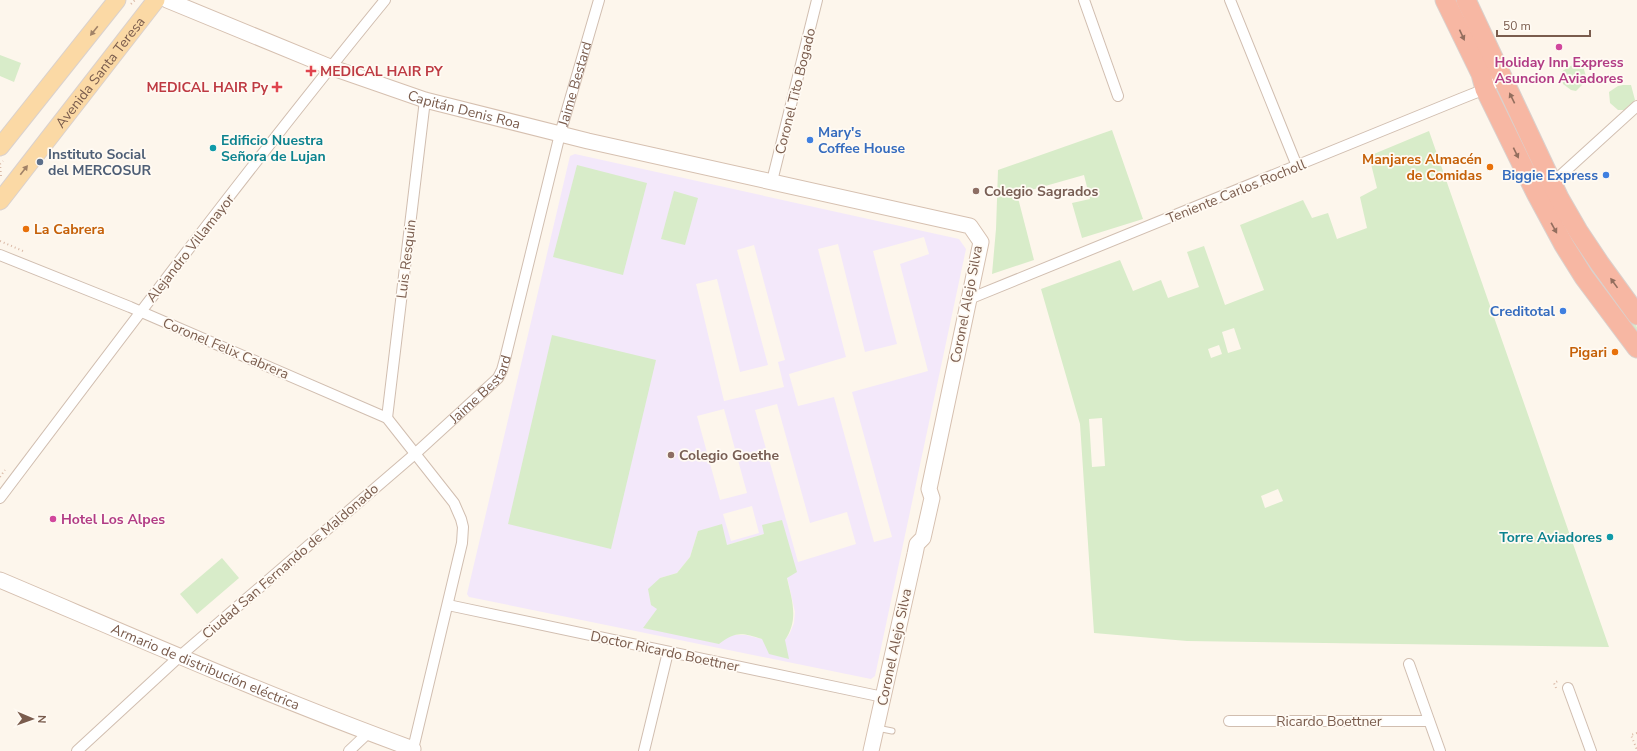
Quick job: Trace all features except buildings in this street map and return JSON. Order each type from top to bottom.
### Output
[{"type":"highway","points":[[1445,0],[1481,74],[1485,89],[1536,194],[1564,245],[1584,277],[1637,348]]},
{"type":"highway","points":[[1466,0],[1502,79],[1553,184],[1578,231],[1637,315]]},
{"type":"main road","points":[[0,147],[118,0]]},
{"type":"main road","name":"Avenida Santa Teresa","points":[[0,201],[156,0]]},
{"type":"main road","name":"Capitán Denis Roa","points":[[167,0],[330,67],[425,100],[560,134],[772,181]]},
{"type":"main road","name":"Coronel Alejo Silva","points":[[772,181],[970,226],[981,242],[929,489],[922,495],[914,535],[917,544],[871,751]]},
{"type":"main road","name":"Armario de distribución eléctrica","points":[[0,580],[180,656],[412,750]]},
{"type":"street","name":"Alejandro Villamayor","points":[[0,498],[140,312],[330,67],[385,0]]},
{"type":"street","name":"Jaime Bestard","points":[[416,453],[490,385],[502,370],[560,134],[599,0]]},
{"type":"street","name":"Coronel Tito Bogado","points":[[772,181],[817,0]]},
{"type":"street","points":[[1084,0],[1118,96]]},
{"type":"street","points":[[1230,0],[1297,166]]},
{"type":"street","name":"Teniente Carlos Rocholl","points":[[969,299],[1485,89],[1502,79]]},
{"type":"street","name":"Luis Resquin","points":[[387,418],[425,100]]},
{"type":"street","points":[[1536,194],[1553,184],[1637,106]]},
{"type":"street","name":"Coronel Felix Cabrera","points":[[0,254],[140,312],[387,418],[416,453]]},
{"type":"street","points":[[412,750],[448,605],[463,536],[461,519],[454,503],[416,453]]},
{"type":"street","name":"Ciudad San Fernando de Maldonado","points":[[77,751],[180,656],[416,453]]},
{"type":"street","name":"Doctor Ricardo Boettner","points":[[448,605],[883,697]]},
{"type":"street","points":[[644,751],[668,652]]},
{"type":"street","points":[[1409,664],[1440,751]]},
{"type":"street","points":[[1568,688],[1591,751]]},
{"type":"street","name":"Ricardo Boettner","points":[[1229,721],[1429,721]]},
{"type":"street","points":[[349,751],[368,733]]},
{"type":"lane","points":[[876,728],[892,731]]},
{"type":"path","points":[[1637,733],[1631,735],[1637,750]]},
{"type":"shaded area","name":"Colegio Goethe","points":[[575,154],[959,239],[966,249],[875,676],[871,679],[469,597],[467,594],[570,156]],"holes":[[[924,237],[929,254],[900,264],[928,371],[852,392],[892,537],[874,542],[834,397],[798,406],[789,374],[846,357],[818,249],[838,244],[865,352],[897,344],[873,251]],[[754,245],[785,360],[778,362],[784,387],[724,401],[696,284],[717,279],[740,372],[768,365],[737,250]],[[777,404],[810,523],[847,512],[856,544],[798,562],[755,410]],[[724,409],[747,493],[720,500],[697,416]],[[752,506],[759,533],[731,541],[723,514]],[[698,531],[727,545],[764,534],[787,577],[795,612],[794,623],[790,633],[785,640],[762,639],[746,635],[644,628],[658,609],[660,578],[677,573],[690,557]]]},
{"type":"green space","points":[[0,55],[21,63],[14,82],[0,76]]},
{"type":"green space","points":[[1570,66],[1583,66],[1587,80],[1576,91],[1571,90],[1563,84],[1561,72]]},
{"type":"green space","points":[[1631,85],[1635,100],[1624,110],[1618,110],[1610,103],[1609,92],[1618,86]]},
{"type":"green space","points":[[1112,130],[1143,219],[1082,238],[1072,203],[1090,199],[1084,175],[1017,194],[1034,260],[992,274],[996,229],[998,170]]},
{"type":"green space","points":[[1429,131],[1609,647],[1187,641],[1094,633],[1080,424],[1041,289],[1120,260],[1133,291],[1161,280],[1168,298],[1199,287],[1187,252],[1204,246],[1225,305],[1264,290],[1240,225],[1303,200],[1312,218],[1328,213],[1337,239],[1367,228],[1360,197],[1377,188],[1369,156]],"holes":[[[1234,328],[1241,349],[1228,353],[1222,332]],[[1219,345],[1222,354],[1211,358],[1208,349]],[[1102,418],[1105,466],[1092,467],[1089,419]],[[1278,489],[1283,501],[1265,508],[1261,496]]]},
{"type":"green space","points":[[577,165],[647,183],[623,275],[553,257]]},
{"type":"green space","points":[[674,191],[698,198],[685,245],[661,239]]},
{"type":"green space","points":[[1551,207],[1637,327],[1637,334],[1571,243]]},
{"type":"green space","points":[[552,335],[656,360],[611,549],[508,524]]},
{"type":"green space","points":[[782,520],[797,572],[787,578],[793,610],[792,625],[785,640],[789,659],[769,654],[762,639],[749,635],[735,635],[719,644],[643,628],[657,609],[651,605],[648,589],[660,578],[677,573],[690,557],[698,531],[722,524],[727,545],[764,534],[762,525]]},
{"type":"green space","points":[[222,558],[239,578],[197,614],[180,594]]},
{"type":"place","name":"Holiday Inn Express Asuncion Aviadores","points":[[1559,47]]},
{"type":"place","name":"MEDICAL HAIR PY","points":[[311,71]]},
{"type":"place","name":"MEDICAL HAIR Py","points":[[277,87]]},
{"type":"place","name":"Mary's Coffee House","points":[[810,140]]},
{"type":"place","name":"Edificio Nuestra Señora de Lujan","points":[[213,148]]},
{"type":"place","name":"Instituto Social del MERCOSUR","points":[[40,162]]},
{"type":"place","name":"Manjares Almacén de Comidas","points":[[1490,167]]},
{"type":"place","name":"Biggie Express","points":[[1606,175]]},
{"type":"place","name":"Colegio Sagrados","points":[[976,191]]},
{"type":"place","name":"La Cabrera","points":[[26,229]]},
{"type":"place","name":"Creditotal","points":[[1563,311]]},
{"type":"place","name":"Pigari","points":[[1615,352]]},
{"type":"place","name":"Colegio Goethe","points":[[671,455]]},
{"type":"place","name":"Hotel Los Alpes","points":[[53,519]]},
{"type":"place","name":"Torre Aviadores","points":[[1610,537]]}]
